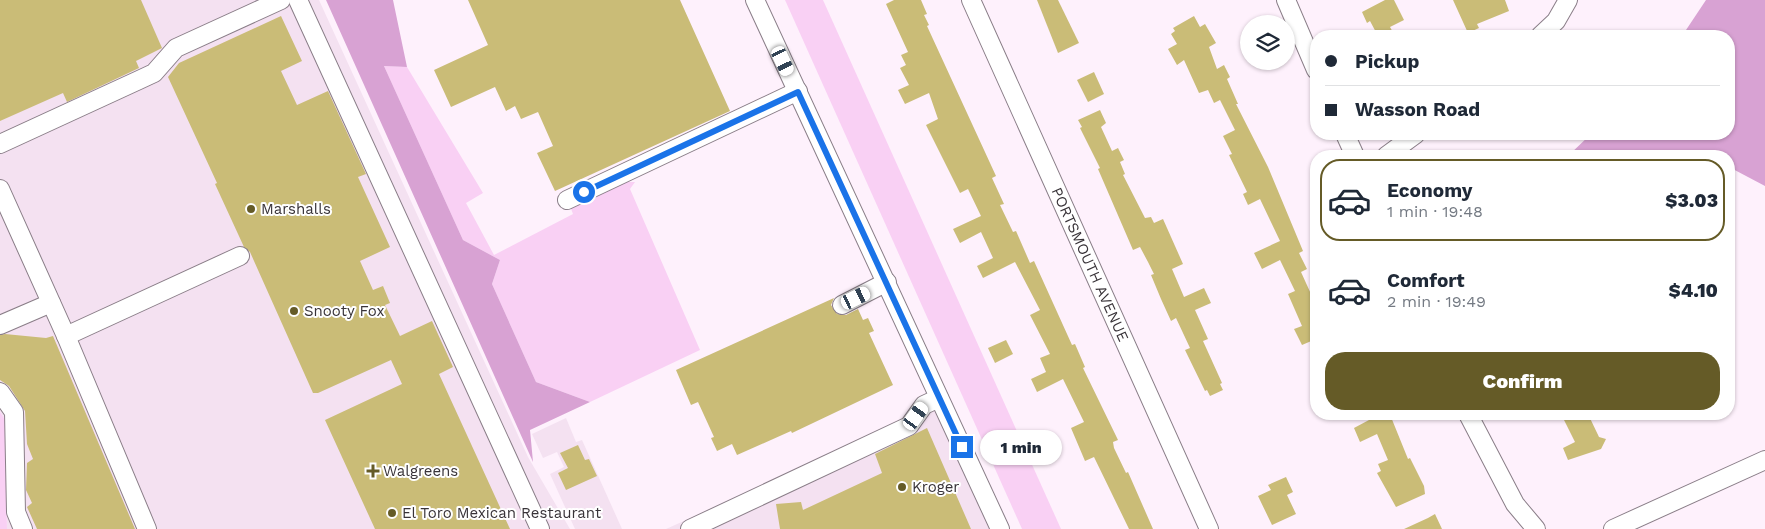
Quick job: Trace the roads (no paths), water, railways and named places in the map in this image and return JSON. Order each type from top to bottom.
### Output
[{"type":"street","points":[[0,144],[154,73],[176,48],[282,0]]},
{"type":"street","points":[[298,0],[540,529]]},
{"type":"street","points":[[755,0],[1000,529]]},
{"type":"street","name":"PORTSMOUTH AVENUE","points":[[971,0],[1208,529]]},
{"type":"street","points":[[1286,0],[1310,56]]},
{"type":"street","points":[[1546,30],[1556,21],[1568,0]]},
{"type":"street","points":[[568,200],[798,92]]},
{"type":"street","points":[[1394,150],[1408,140]]},
{"type":"street","points":[[0,189],[66,336],[147,529]]},
{"type":"street","points":[[66,336],[240,256]]},
{"type":"street","points":[[842,305],[887,282]]},
{"type":"street","points":[[0,325],[51,303]]},
{"type":"street","points":[[0,392],[14,412],[16,512],[23,529]]},
{"type":"street","points":[[690,529],[909,426],[924,405],[939,398]]},
{"type":"street","points":[[1471,420],[1515,504],[1533,525],[1549,529]]},
{"type":"street","points":[[1613,529],[1765,460]]},
{"type":"place","name":"Marshalls","points":[[251,209]]},
{"type":"place","name":"Snooty Fox","points":[[294,311]]},
{"type":"place","name":"Walgreens","points":[[373,471]]},
{"type":"place","name":"Kroger","points":[[902,487]]},
{"type":"place","name":"El Toro Mexican Restaurant","points":[[392,513]]}]
